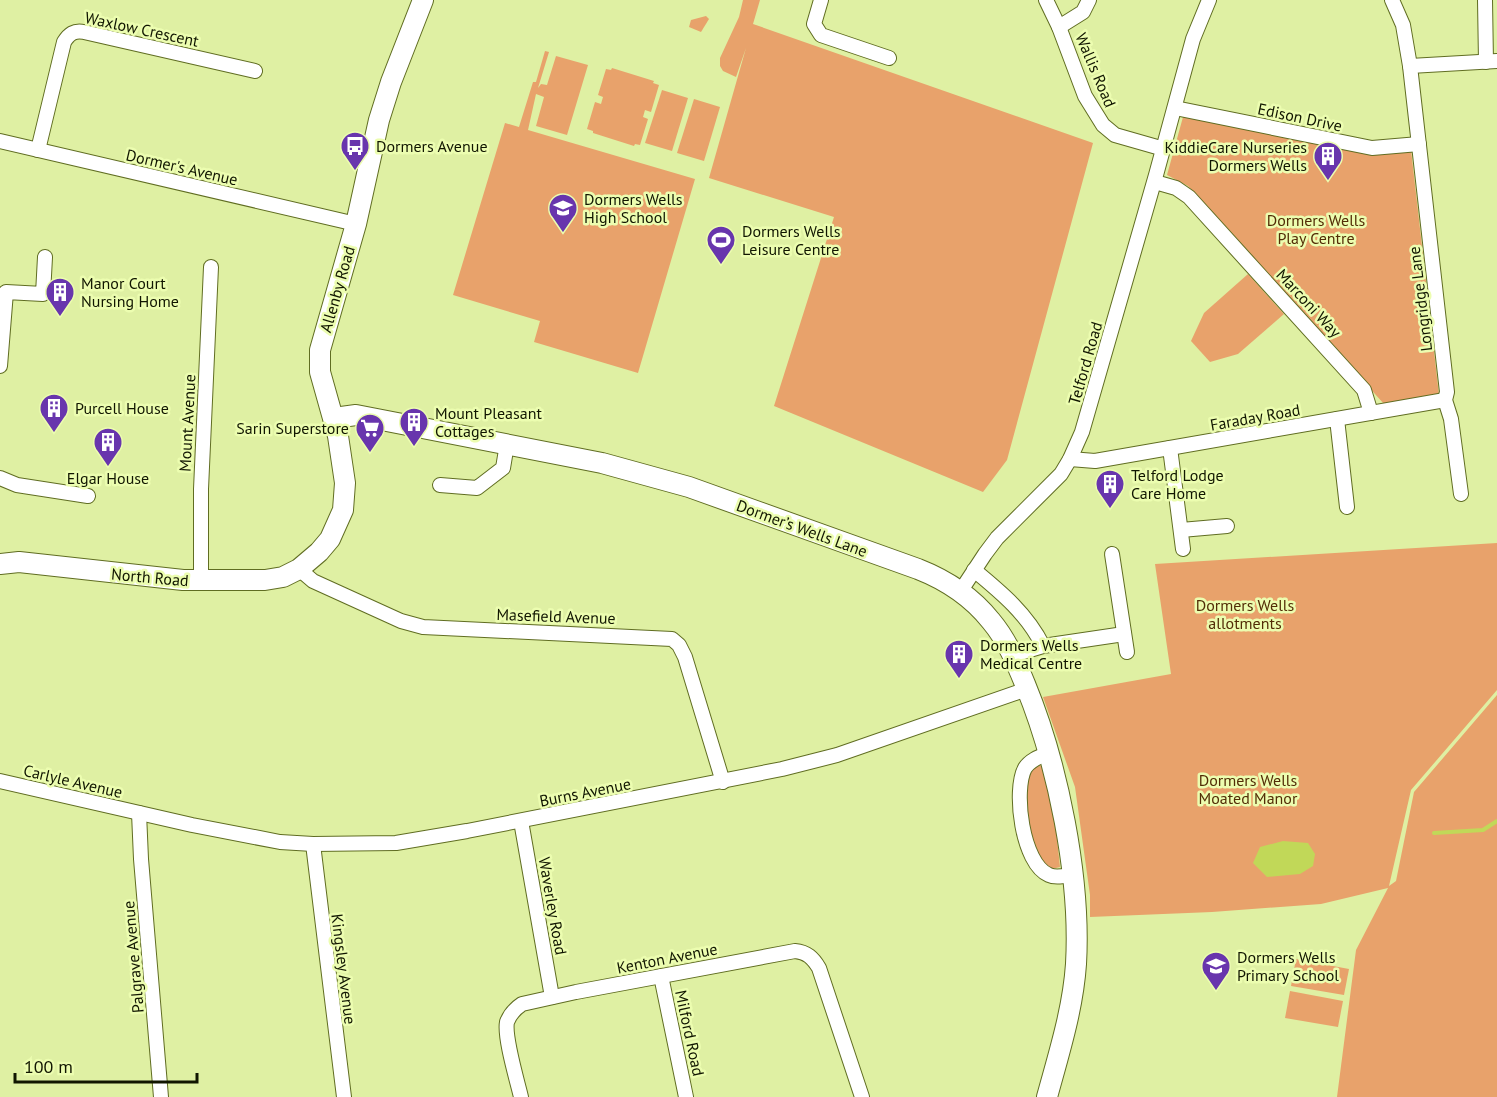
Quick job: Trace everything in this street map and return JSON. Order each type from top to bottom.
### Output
[{"type":"street","name":"Allenby Road","points":[[299,569],[330,539],[343,510],[344,472],[334,418],[320,372],[320,350],[356,224],[379,120],[391,82],[423,0]]},
{"type":"street","points":[[821,0],[814,24],[821,35],[890,58]]},
{"type":"street","name":"Wallis Road","points":[[1046,0],[1059,27],[1085,96],[1103,125],[1115,135],[1164,149]]},
{"type":"street","points":[[1059,27],[1083,12],[1089,0]]},
{"type":"street","name":"Telford Road","points":[[960,592],[997,538],[1051,485],[1070,459],[1090,407],[1155,182],[1193,39],[1209,0]]},
{"type":"street","name":"Longridge Lane","points":[[1392,0],[1403,25],[1410,66],[1447,392],[1445,400],[1451,419],[1461,494]]},
{"type":"street","points":[[1410,66],[1491,61],[1485,0]]},
{"type":"street","name":"Waxlow Crescent","points":[[38,150],[62,50],[67,37],[75,31],[255,71]]},
{"type":"street","name":"Edison Drive","points":[[1175,108],[1372,148],[1419,144]]},
{"type":"street","name":"Dormer's Avenue","points":[[0,141],[356,224]]},
{"type":"street","name":"Marconi Way","points":[[1155,182],[1176,188],[1189,197],[1364,390],[1371,413]]},
{"type":"street","points":[[0,366],[6,292],[43,294],[45,257]]},
{"type":"street","name":"Mount Avenue","points":[[201,581],[201,489],[211,267]]},
{"type":"street","name":"Faraday Road","points":[[1070,459],[1095,461],[1445,400]]},
{"type":"street","name":"Dormer’s Wells Lane","points":[[334,418],[356,416],[579,457],[689,487],[918,569],[960,592],[991,621],[1013,656],[1043,732],[1059,796],[1072,875],[1076,939],[1074,980],[1067,1021],[1047,1097]]},
{"type":"street","points":[[1337,419],[1347,507]]},
{"type":"street","points":[[440,485],[477,488],[503,468],[507,444]]},
{"type":"street","points":[[1170,448],[1183,549]]},
{"type":"street","points":[[0,478],[17,485],[88,496]]},
{"type":"street","points":[[1181,530],[1227,526]]},
{"type":"street","points":[[1112,554],[1127,652]]},
{"type":"street","name":"North Road","points":[[0,564],[19,562],[149,578],[201,581],[275,579],[299,569]]},
{"type":"street","name":"Masefield Avenue","points":[[299,569],[313,581],[401,621],[423,627],[672,639],[679,645],[685,657],[723,782]]},
{"type":"street","points":[[974,570],[1018,608],[1043,646]]},
{"type":"street","points":[[1013,656],[1043,646],[1124,634]]},
{"type":"street","name":"Burns Avenue","points":[[139,813],[289,843],[396,843],[723,782],[837,755],[1027,689]]},
{"type":"street","points":[[1048,753],[1029,763],[1024,770],[1020,804],[1022,824],[1031,853],[1043,871],[1050,876],[1072,875]]},
{"type":"street","name":"Carlyle Avenue","points":[[0,780],[139,813]]},
{"type":"street","name":"Palgrave Avenue","points":[[139,813],[161,1097]]},
{"type":"street","name":"Waverley Road","points":[[521,821],[552,997]]},
{"type":"street","name":"Kingsley Avenue","points":[[313,844],[344,1097]]},
{"type":"street","name":"Kenton Avenue","points":[[521,1097],[507,1035],[507,1022],[516,1008],[529,1002],[552,997],[788,951],[807,954],[812,957],[819,969],[862,1097]]},
{"type":"street","name":"Milford Road","points":[[661,976],[686,1097]]},
{"type":"green space","points":[[743,0],[760,0],[753,24],[1093,143],[1007,460],[983,492],[774,406],[834,217],[709,178],[746,48],[736,77],[723,71],[720,58],[739,17]]},
{"type":"green space","points":[[706,16],[709,19],[701,32],[689,27],[691,20]]},
{"type":"green space","points":[[545,51],[549,52],[538,88],[541,84],[547,85],[556,56],[588,65],[567,135],[536,126],[544,97],[536,94],[528,130],[695,179],[638,373],[534,342],[540,321],[453,295],[505,123],[519,127]]},
{"type":"green space","points":[[612,68],[654,81],[653,83],[659,85],[651,112],[645,110],[643,117],[648,119],[640,145],[635,144],[634,146],[587,129],[595,102],[601,104],[603,97],[598,95],[606,69],[611,70]]},
{"type":"green space","points":[[662,90],[688,98],[672,151],[645,143]]},
{"type":"green space","points":[[694,99],[720,107],[704,161],[677,153]]},
{"type":"green space","name":"Dormers Wells Play Centre","points":[[1183,117],[1367,153],[1411,150],[1439,395],[1384,404],[1188,186],[1167,175]]},
{"type":"green space","points":[[1248,274],[1284,314],[1238,354],[1210,362],[1191,341],[1204,313]]},
{"type":"green space","points":[[1497,543],[1497,690],[1411,790],[1389,886],[1396,881],[1414,792],[1497,695],[1497,1097],[1337,1097],[1356,950],[1388,888],[1321,904],[1212,912],[1090,917],[1090,895],[1075,787],[1043,697],[1171,674],[1155,564]]},
{"type":"green space","points":[[1044,764],[1054,811],[1060,867],[1052,869],[1044,866],[1028,831],[1027,821],[1027,776],[1034,768]]},
{"type":"green space","points":[[1296,959],[1349,969],[1344,995],[1291,986]]},
{"type":"green space","points":[[1290,991],[1343,1001],[1338,1027],[1285,1018]]},
{"type":"shaded area","points":[[1283,841],[1308,843],[1315,854],[1313,866],[1300,874],[1267,877],[1253,863],[1260,847]]},
{"type":"waterway","points":[[1434,833],[1483,830],[1497,821]]},
{"type":"place","name":"Dormers Avenue","points":[[355,172]]},
{"type":"place","name":"KiddieCare Nurseries Dormers Wells","points":[[1328,182]]},
{"type":"place","name":"Dormers Wells High School","points":[[563,234]]},
{"type":"place","name":"Dormers Wells Leisure Centre","points":[[721,266]]},
{"type":"place","name":"Manor Court Nursing Home","points":[[60,318]]},
{"type":"place","name":"Purcell House","points":[[54,434]]},
{"type":"place","name":"Mount Pleasant Cottages","points":[[414,448]]},
{"type":"place","name":"Sarin Superstore","points":[[370,454]]},
{"type":"place","name":"Elgar House","points":[[108,468]]},
{"type":"place","name":"Telford Lodge Care Home","points":[[1110,510]]},
{"type":"place","name":"Dormers Wells Medical Centre","points":[[959,680]]},
{"type":"place","name":"Dormers Wells Primary School","points":[[1216,992]]},
{"type":"park label","name":"Dormers Wells allotments","points":[[1245,614]]},
{"type":"park label","name":"Dormers Wells Moated Manor","points":[[1248,789]]}]
